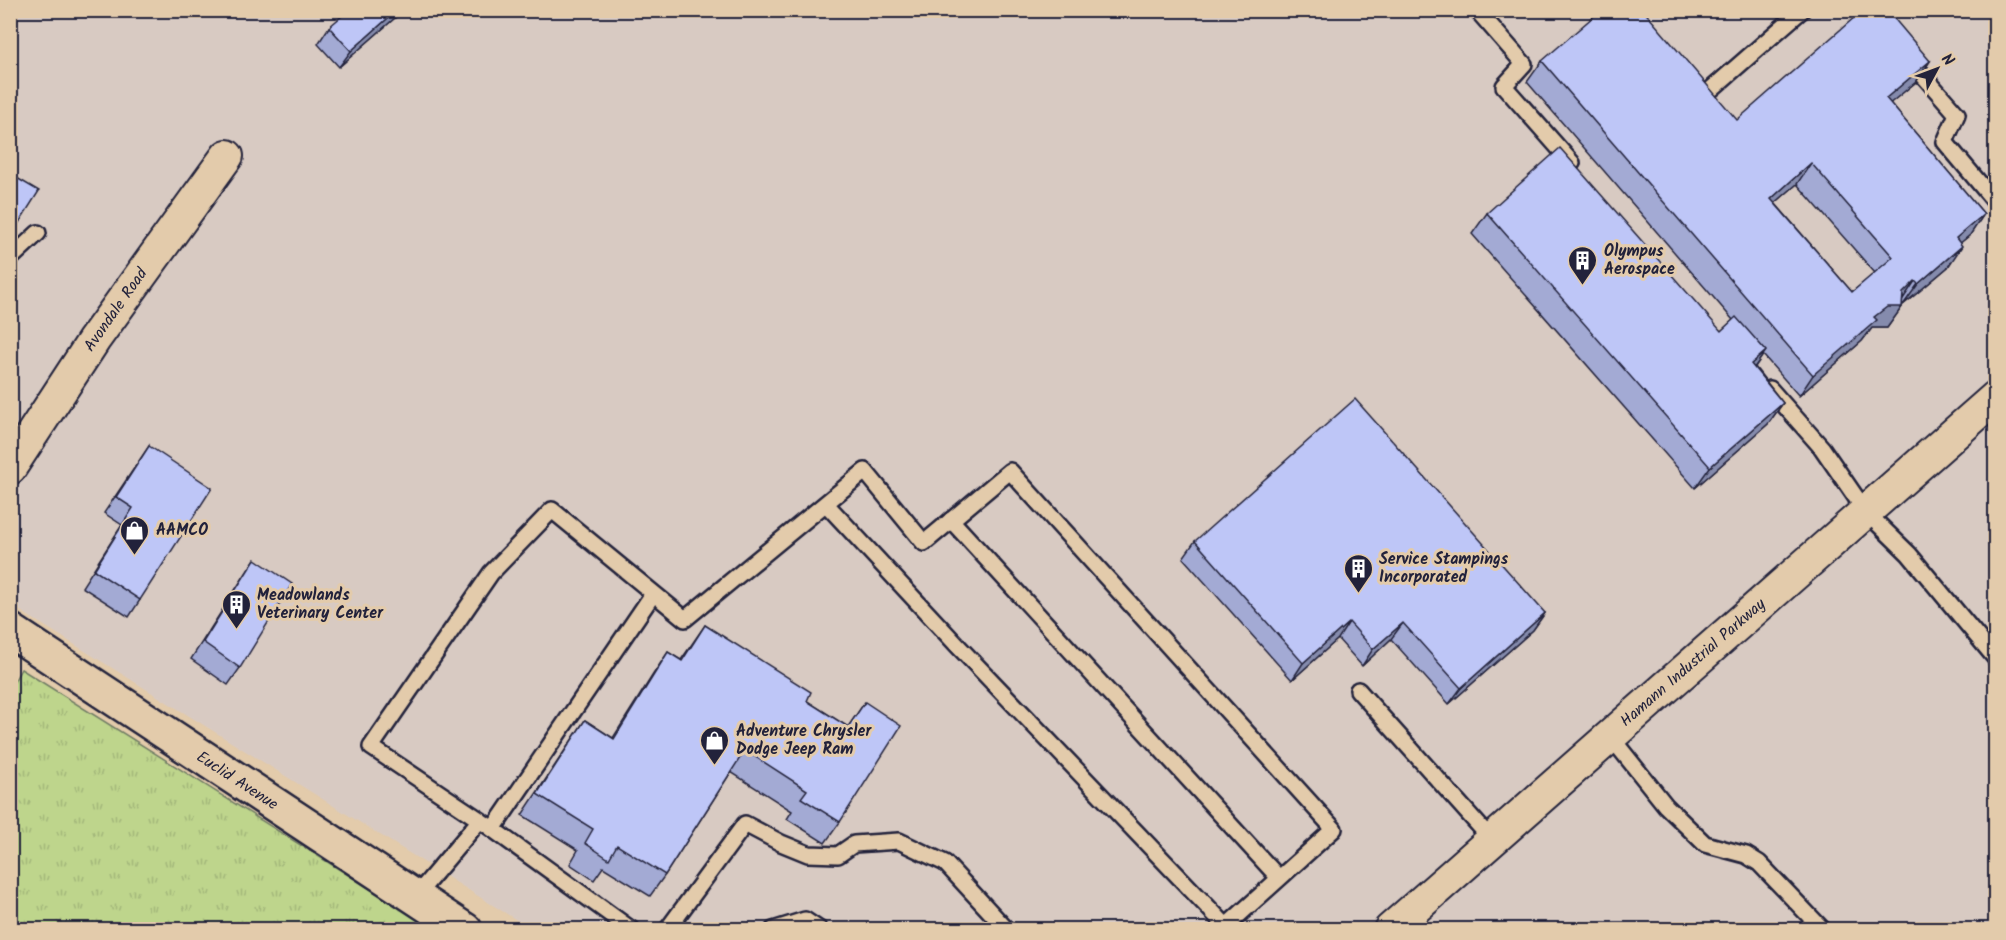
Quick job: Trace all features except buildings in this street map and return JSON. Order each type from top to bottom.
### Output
[{"type":"main road","name":"Euclid Avenue","points":[[10,630],[465,930]]},
{"type":"street","name":"Avondale Road","points":[[10,468],[94,340],[227,156]]},
{"type":"street","name":"Hamann Industrial Parkway","points":[[1390,930],[1995,397]]},
{"type":"lane","points":[[1477,10],[1524,64],[1504,86],[1581,174]]},
{"type":"lane","points":[[1685,84],[1699,100],[1802,10]]},
{"type":"lane","points":[[1897,45],[1957,114],[1945,142],[1995,203]]},
{"type":"lane","points":[[10,259],[38,233]]},
{"type":"lane","points":[[1760,377],[1822,448],[1866,512],[1909,554],[1995,659]]},
{"type":"lane","points":[[632,930],[493,829],[371,747],[491,573],[552,510],[685,619],[865,471],[924,543],[1010,471],[1334,829],[1224,928],[826,504]]},
{"type":"lane","points":[[951,520],[1279,878]]},
{"type":"lane","points":[[493,829],[653,594]]},
{"type":"lane","points":[[1358,690],[1492,840]]},
{"type":"lane","points":[[1610,735],[1665,806],[1705,844],[1746,855],[1759,862],[1823,930]]},
{"type":"lane","points":[[415,897],[480,820]]},
{"type":"lane","points":[[667,930],[745,824],[808,854],[837,855],[854,844],[899,841],[945,863],[1007,930]]},
{"type":"lane","points":[[773,930],[805,920],[820,930]]},
{"type":"shaded area","points":[[11,11],[1995,11],[1995,929],[531,929],[11,605]]},
{"type":"green space","points":[[21,669],[434,929],[11,929],[10,689]]},
{"type":"place","name":"Olympus Aerospace","points":[[1583,286]]},
{"type":"place","name":"AAMCO","points":[[135,556]]},
{"type":"place","name":"Service Stampings Incorporated","points":[[1358,594]]},
{"type":"place","name":"Meadowlands Veterinary Center","points":[[236,630]]},
{"type":"place","name":"Adventure Chrysler Dodge Jeep Ram","points":[[715,766]]}]
